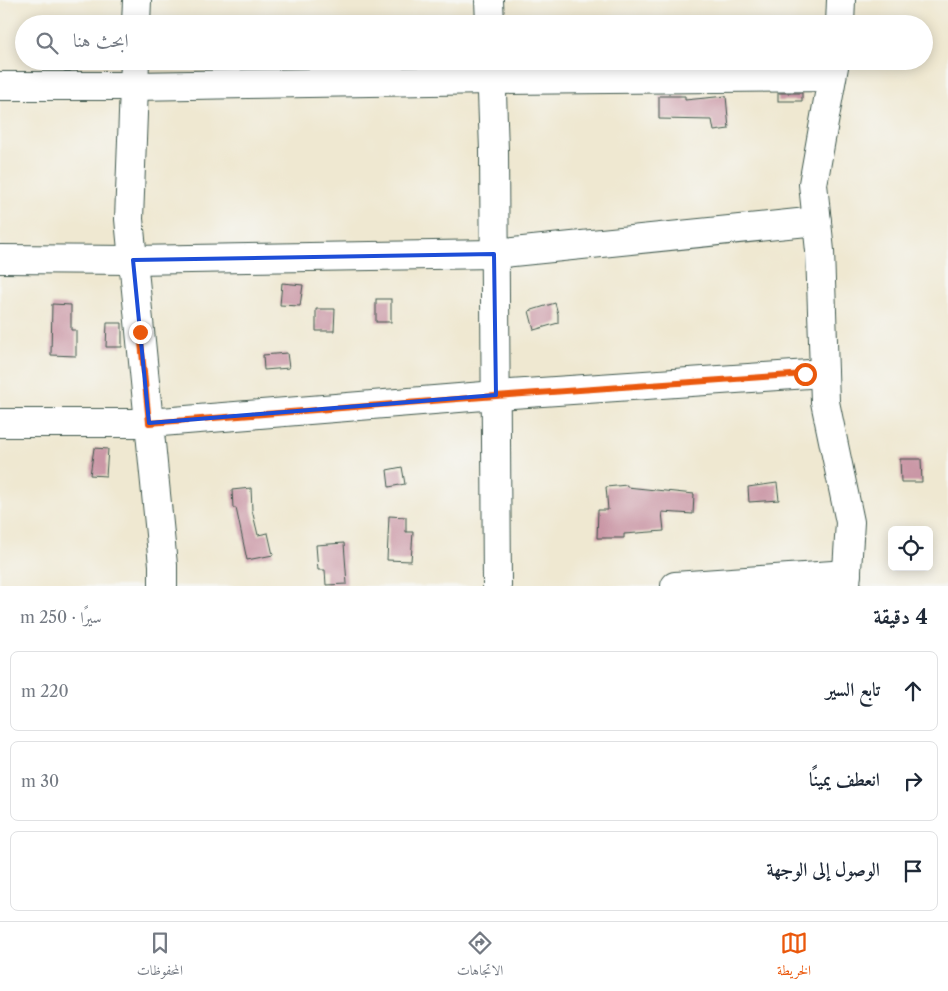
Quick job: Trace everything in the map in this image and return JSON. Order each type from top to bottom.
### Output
[{"type":"street","points":[[136,15],[137,0]]},
{"type":"street","points":[[489,0],[490,15]]},
{"type":"street","points":[[840,15],[841,0]]},
{"type":"street","points":[[0,86],[134,74],[662,70]]},
{"type":"street","points":[[675,586],[846,580],[850,522],[825,402],[820,251],[812,184],[834,70]]},
{"type":"street","points":[[491,71],[494,151],[497,586]]},
{"type":"street","points":[[134,74],[129,219],[163,565],[163,586]]},
{"type":"street","points":[[0,259],[133,260],[494,254],[817,220]]},
{"type":"street","points":[[0,423],[149,423],[824,373]]},
{"type":"highlighted area","points":[[494,254],[496,395],[149,423],[133,260]]},
{"type":"building","points":[[778,93],[802,93],[802,101],[778,101]]},
{"type":"building","points":[[659,96],[685,96],[685,100],[726,96],[729,129],[714,131],[712,120],[659,119]]},
{"type":"building","points":[[282,283],[303,285],[300,306],[280,305]]},
{"type":"building","points":[[376,299],[391,299],[391,322],[376,322]]},
{"type":"building","points":[[555,303],[558,323],[534,330],[529,311]]},
{"type":"building","points":[[52,304],[71,305],[71,330],[76,330],[76,356],[51,355]]},
{"type":"building","points":[[316,309],[335,309],[334,331],[316,331]]},
{"type":"building","points":[[107,323],[122,323],[122,347],[106,347]]},
{"type":"building","points":[[287,353],[289,368],[264,370],[263,355]]},
{"type":"building","points":[[94,448],[108,449],[106,476],[90,475]]},
{"type":"building","points":[[900,459],[921,459],[922,482],[901,482]]},
{"type":"building","points":[[402,467],[405,484],[389,487],[387,470]]},
{"type":"building","points":[[777,483],[779,500],[749,502],[748,487]]},
{"type":"building","points":[[627,485],[627,487],[694,494],[693,514],[662,512],[664,531],[624,534],[624,538],[597,538],[598,510],[608,510],[606,487]]},
{"type":"building","points":[[251,488],[252,510],[258,535],[268,533],[273,555],[247,560],[236,508],[233,508],[232,490]]},
{"type":"building","points":[[389,516],[406,517],[406,532],[413,532],[411,561],[387,560]]},
{"type":"building","points":[[344,543],[347,584],[326,585],[325,570],[318,570],[316,545]]},
{"type":"route","points":[[140,332],[149,423],[805,374]]}]
